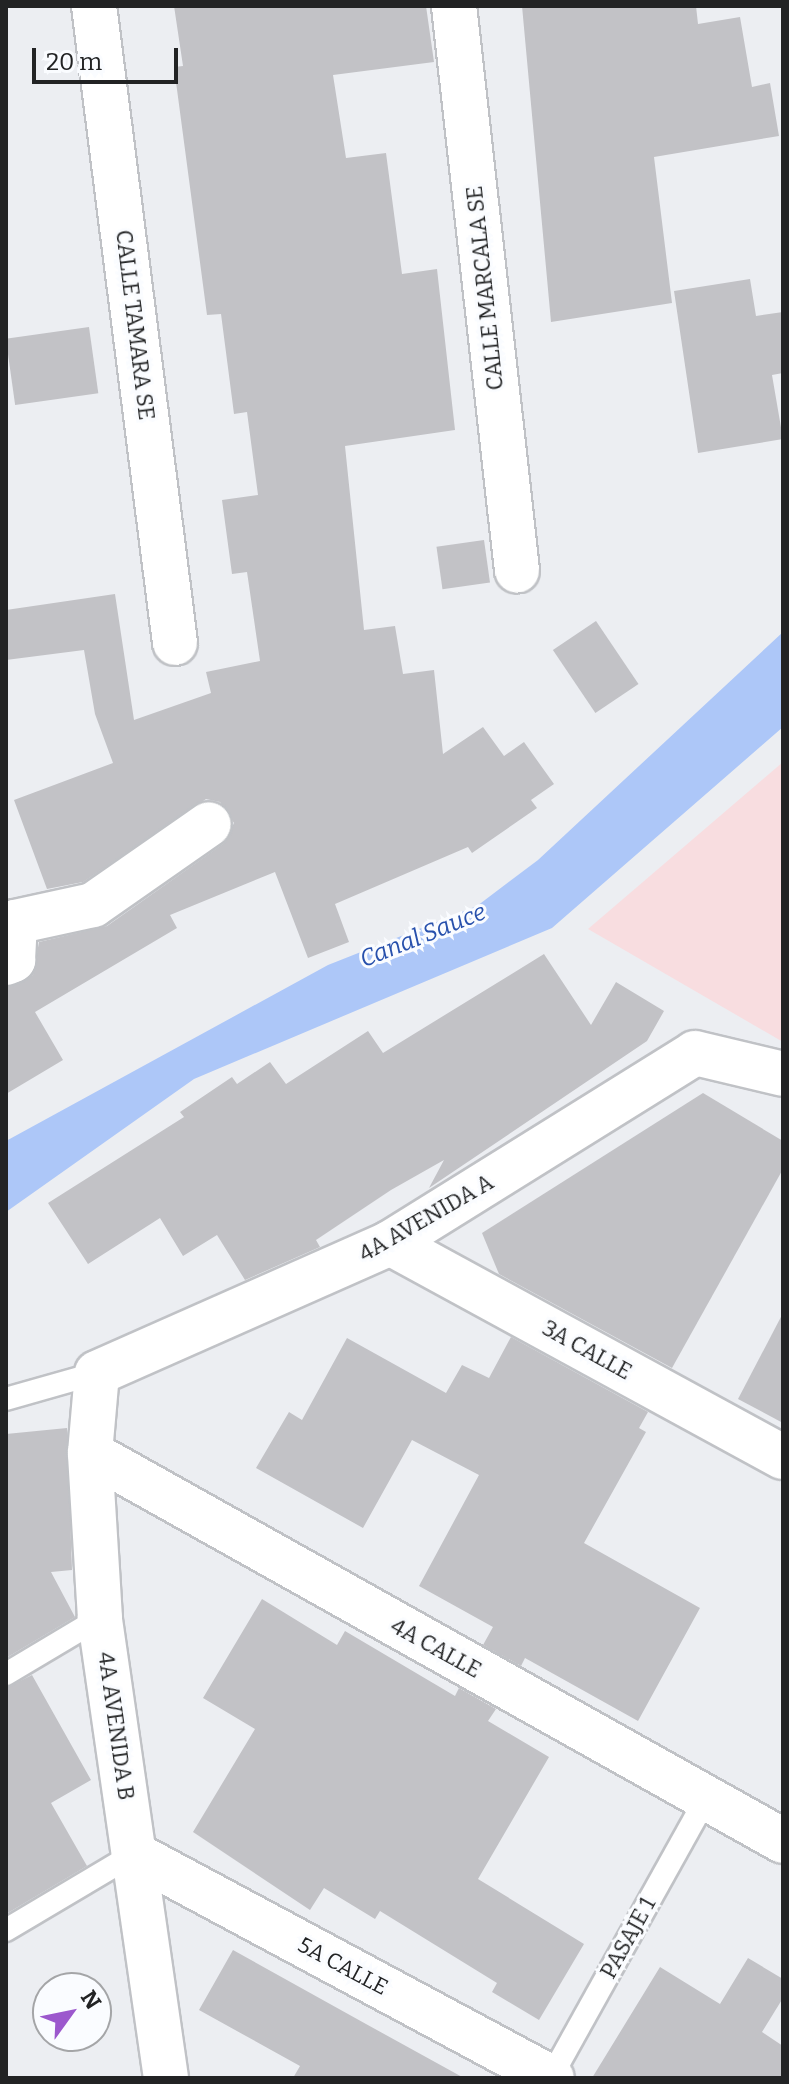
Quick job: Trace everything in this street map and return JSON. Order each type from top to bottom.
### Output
[{"type":"street","name":"CALLE TAMARA SE","points":[[94,6],[175,643]]},
{"type":"street","name":"CALLE MARCALA SE","points":[[454,6],[517,570]]},
{"type":"street","points":[[6,963],[13,960],[15,922],[93,905],[209,824]]},
{"type":"street","name":"4A AVENIDA A","points":[[97,1373],[390,1243],[695,1053],[783,1074]]},
{"type":"street","name":"3A CALLE","points":[[390,1243],[783,1457]]},
{"type":"street","name":"4A AVENIDA B","points":[[97,1373],[90,1453],[100,1618],[166,2078]]},
{"type":"street","name":"4A CALLE","points":[[90,1453],[783,1841]]},
{"type":"street","name":"5A CALLE","points":[[134,1854],[551,2078]]},
{"type":"lane","points":[[6,1399],[97,1373]]},
{"type":"lane","points":[[6,1674],[100,1618]]},
{"type":"lane","name":"PASAJE 1","points":[[551,2078],[706,1799]]},
{"type":"lane","points":[[6,1930],[134,1854]]},
{"type":"shaded area","points":[[783,762],[783,1042],[588,929]]},
{"type":"water","name":"Canal Sauce","points":[[783,632],[783,727],[552,928],[194,1079],[6,1212],[6,1141],[328,965],[477,906],[538,860]]},
{"type":"building","points":[[174,6],[426,6],[434,62],[333,75],[346,158],[386,153],[402,274],[437,269],[455,430],[345,446],[364,630],[395,626],[403,674],[434,670],[443,754],[483,727],[504,756],[524,742],[554,784],[531,800],[537,808],[472,853],[468,847],[335,904],[349,942],[308,958],[275,872],[170,915],[177,928],[35,1012],[63,1060],[6,1094],[6,988],[33,975],[39,942],[107,926],[223,844],[234,823],[220,802],[206,799],[83,882],[47,889],[14,800],[113,763],[95,714],[84,650],[6,660],[6,610],[115,594],[134,720],[211,693],[206,672],[260,661],[247,572],[232,574],[222,500],[258,495],[247,412],[234,414],[221,314],[207,315],[174,67],[183,66]]},
{"type":"building","points":[[522,6],[696,6],[698,24],[740,17],[752,87],[770,83],[779,136],[654,157],[672,303],[551,322]]},
{"type":"building","points":[[750,279],[756,316],[783,312],[783,373],[772,375],[783,439],[698,453],[674,291]]},
{"type":"building","points":[[89,327],[98,393],[15,405],[6,339]]},
{"type":"building","points":[[484,540],[490,583],[442,589],[436,547]]},
{"type":"building","points":[[596,621],[638,684],[595,713],[553,650]]},
{"type":"building","points":[[544,954],[591,1025],[616,982],[664,1011],[647,1041],[429,1188],[444,1160],[391,1190],[316,1240],[320,1247],[245,1280],[217,1235],[183,1256],[160,1218],[88,1264],[48,1203],[184,1117],[180,1112],[232,1077],[237,1084],[270,1062],[286,1084],[368,1031],[383,1053]]},
{"type":"building","points":[[703,1093],[783,1141],[783,1169],[672,1368],[499,1274],[482,1233]]},
{"type":"building","points":[[783,1313],[783,1423],[738,1399]]},
{"type":"building","points":[[511,1337],[648,1412],[639,1428],[646,1432],[584,1543],[700,1608],[638,1721],[525,1658],[521,1666],[483,1645],[493,1627],[419,1586],[479,1475],[412,1440],[363,1528],[256,1468],[289,1412],[302,1420],[347,1338],[446,1393],[462,1365],[489,1378]]},
{"type":"building","points":[[67,1428],[72,1570],[51,1572],[75,1617],[6,1658],[6,1434]]},
{"type":"building","points":[[262,1599],[337,1645],[345,1631],[455,1696],[459,1688],[496,1709],[488,1721],[549,1757],[478,1879],[584,1944],[539,2020],[492,1992],[497,1983],[380,1911],[375,1919],[324,1888],[310,1910],[193,1832],[255,1729],[203,1698]]},
{"type":"building","points":[[32,1675],[91,1780],[51,1803],[87,1866],[6,1914],[6,1688]]},
{"type":"building","points":[[233,1950],[464,2078],[293,2078],[300,2066],[199,2010]]},
{"type":"building","points":[[748,1958],[783,1979],[783,1998],[762,2032],[783,2046],[783,2078],[592,2078],[660,1967],[720,2004]]}]
